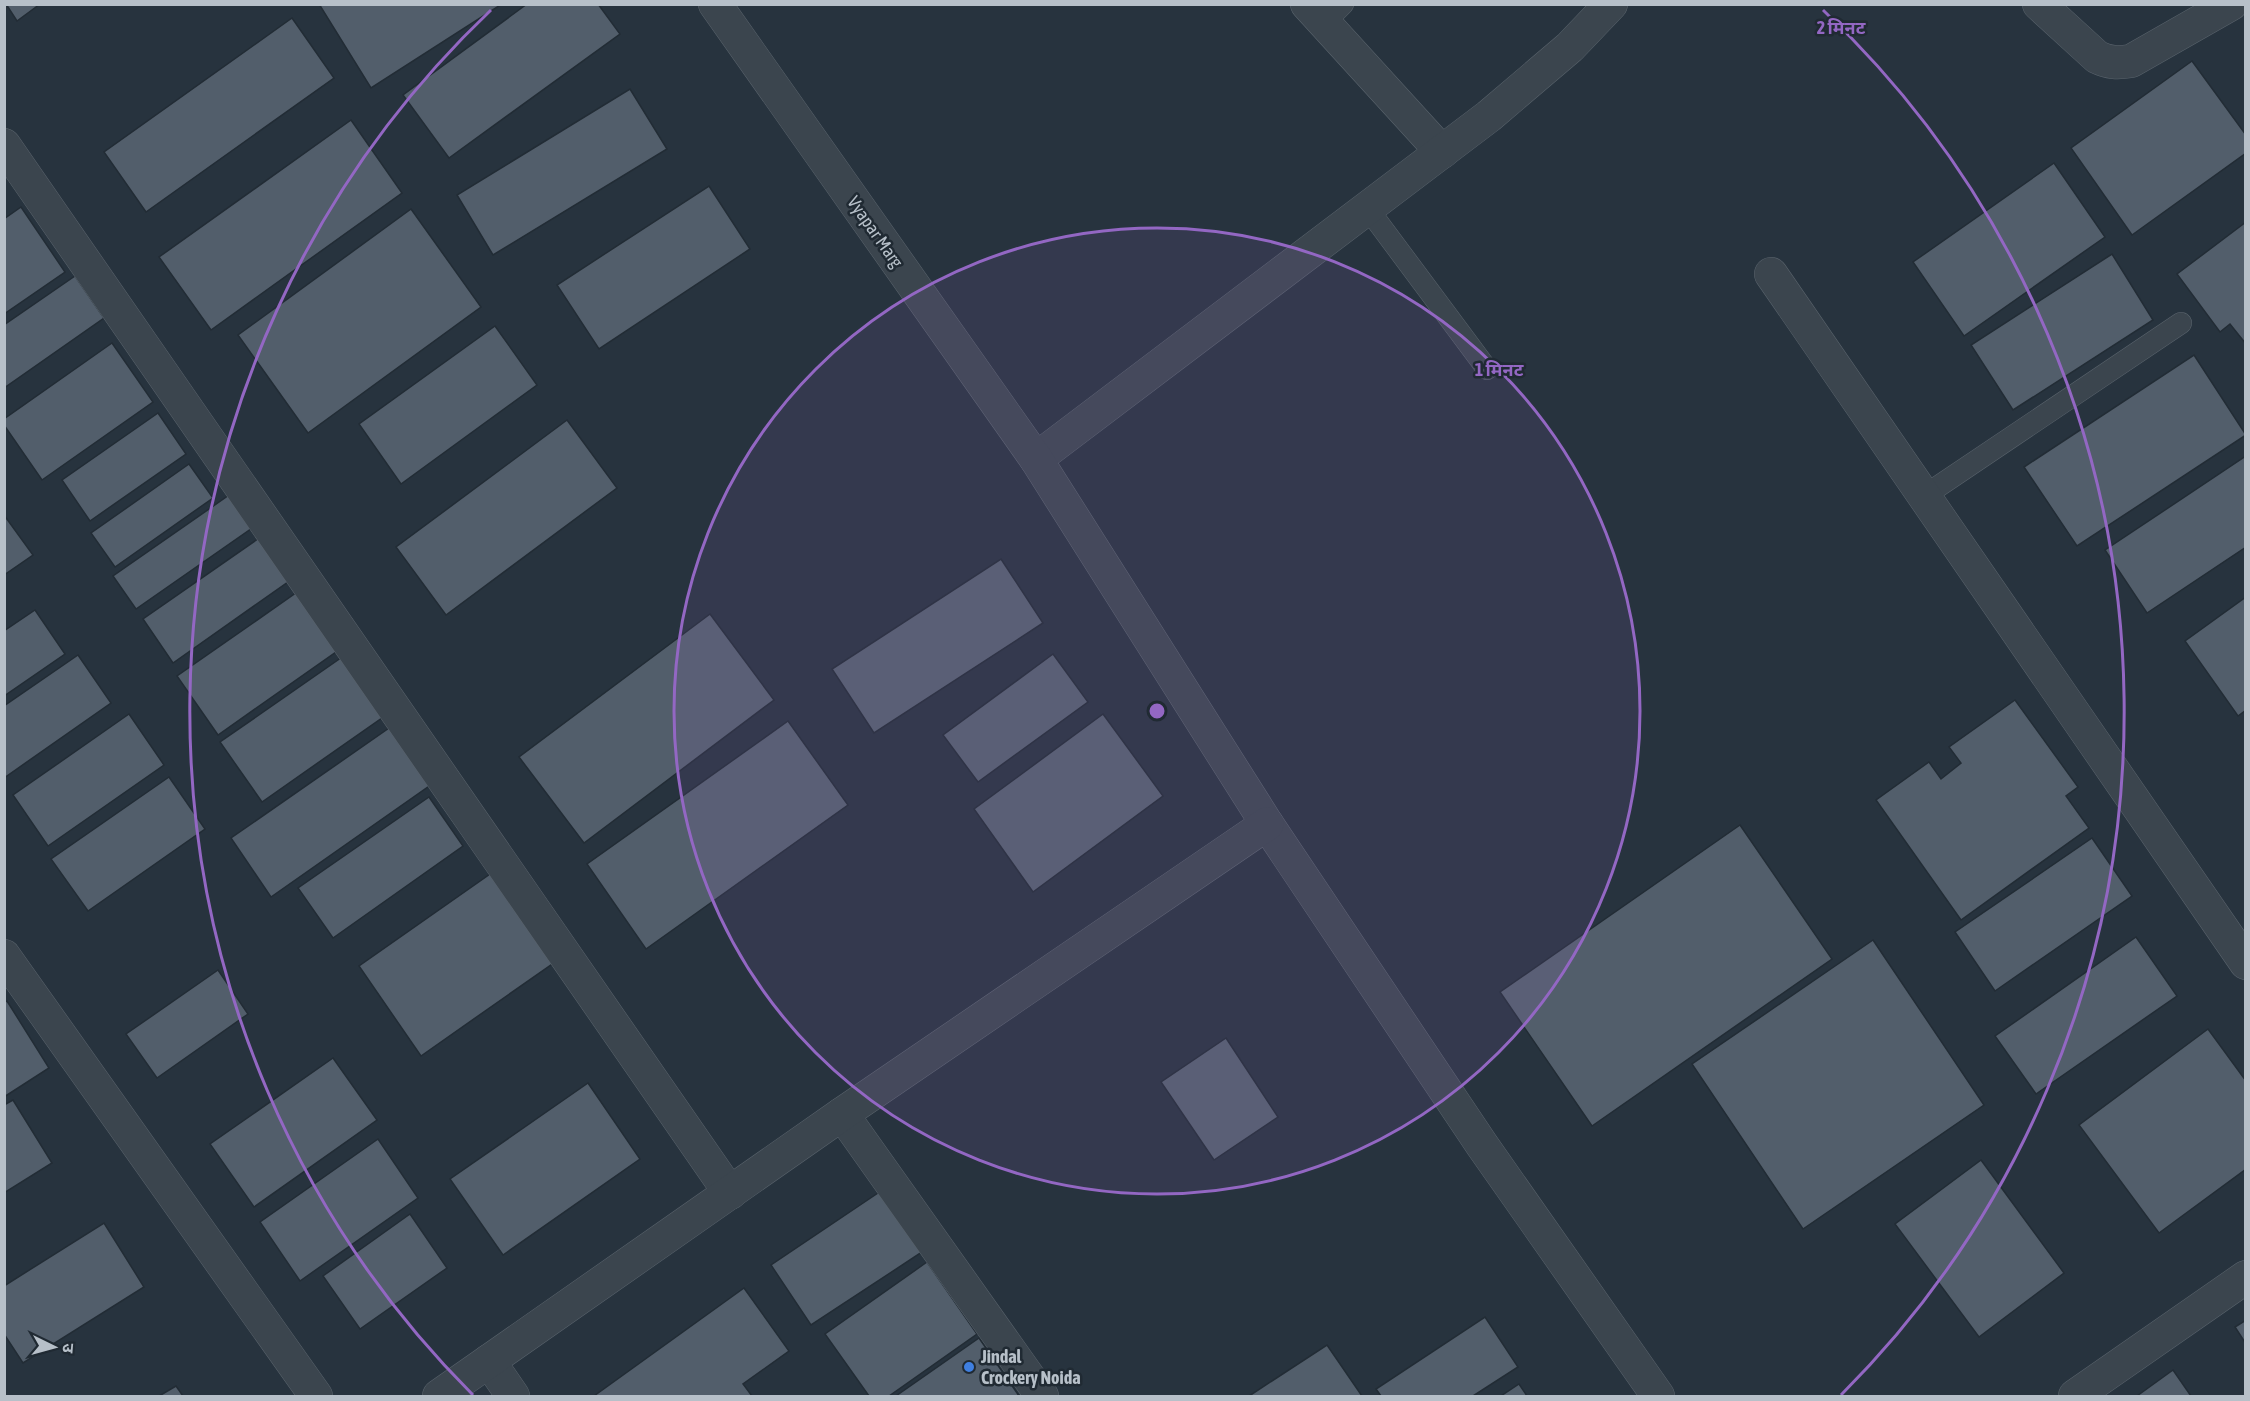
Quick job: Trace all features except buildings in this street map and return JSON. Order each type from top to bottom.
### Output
[{"type":"street","name":"Vyapar Marg","points":[[714,4],[1036,459],[1267,824],[1482,1145],[1658,1396]]},
{"type":"street","points":[[1036,459],[1368,210],[1489,116],[1570,47],[1611,4]]},
{"type":"street","points":[[2039,4],[2097,57],[2107,62],[2119,63],[2131,62],[2231,4]]},
{"type":"street","points":[[1325,11],[1442,153]]},
{"type":"street","points":[[4,144],[730,1193]]},
{"type":"street","points":[[1771,274],[2246,963]]},
{"type":"street","points":[[439,1396],[842,1114],[1267,824]]},
{"type":"street","points":[[4,956],[316,1396]]},
{"type":"street","points":[[842,1114],[1042,1396]]},
{"type":"street","points":[[2075,1396],[2246,1277]]},
{"type":"street","points":[[489,1361],[513,1396]]},
{"type":"lane","points":[[1368,210],[1487,369]]},
{"type":"lane","points":[[1924,496],[2181,323]]},
{"type":"place","name":"Jindal Crockery Noida","points":[[969,1367]]}]
